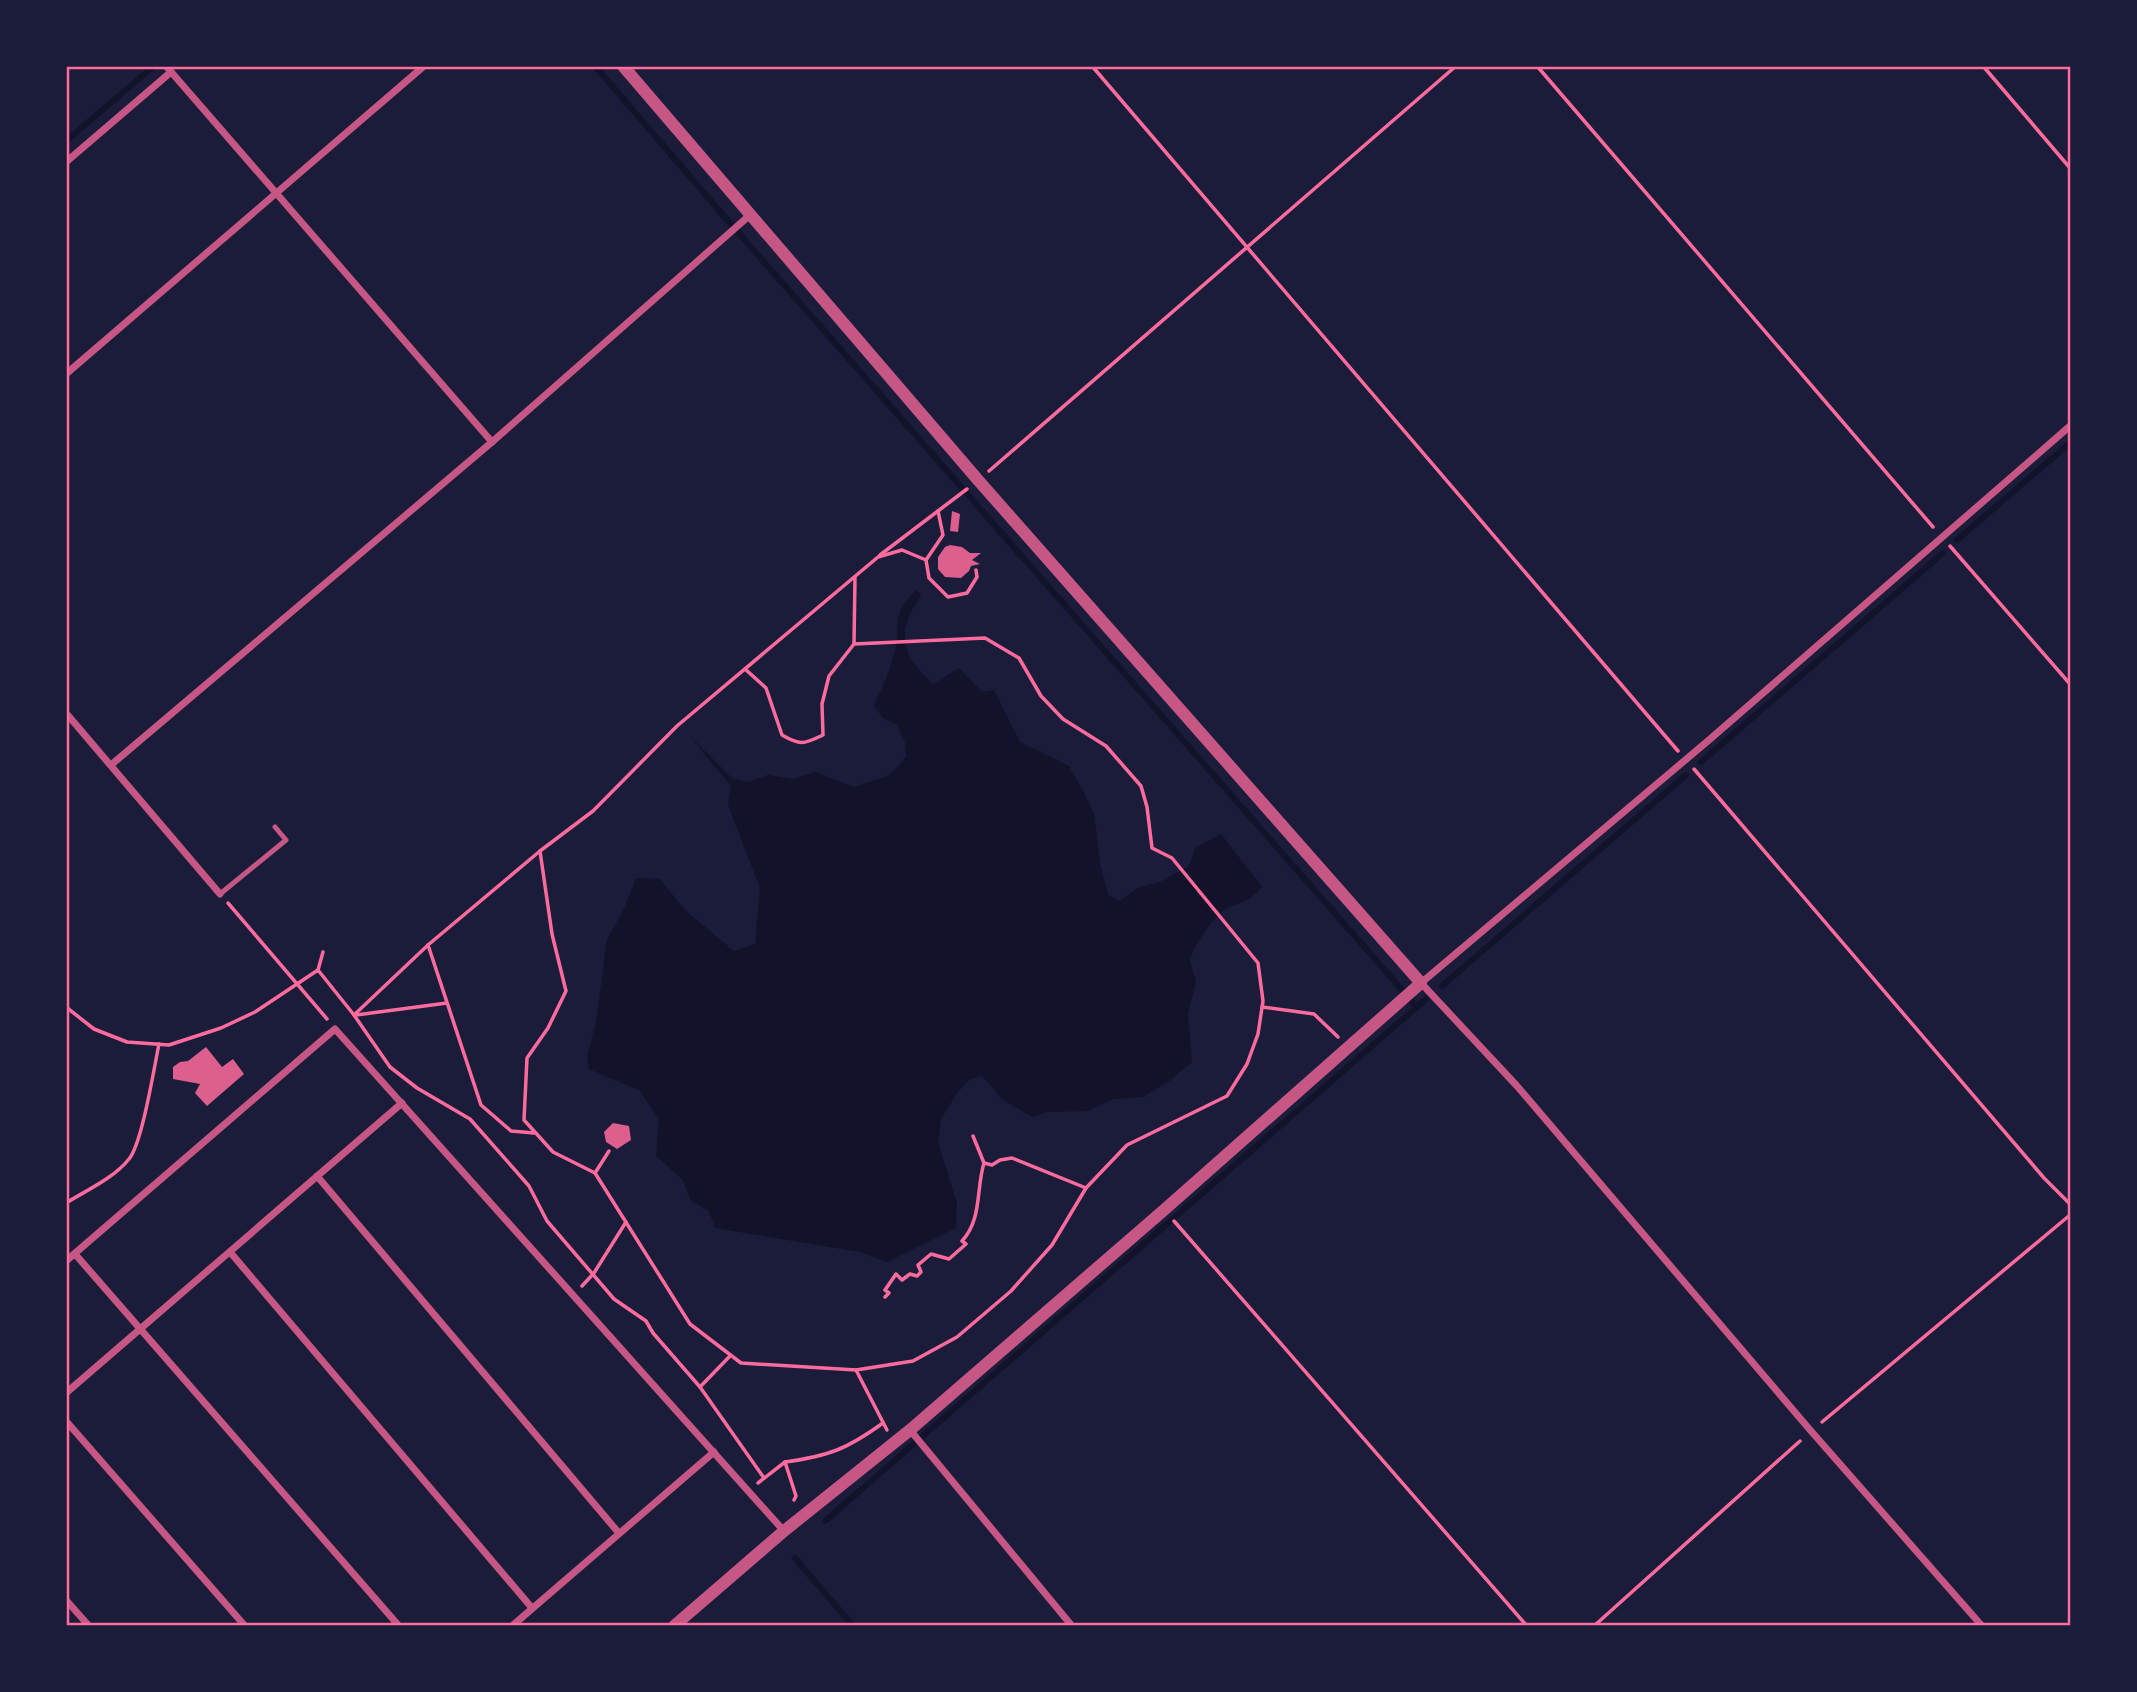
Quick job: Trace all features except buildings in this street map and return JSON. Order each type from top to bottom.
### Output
[{"type":"street","points":[[66,374],[424,66]]},
{"type":"street","points":[[623,66],[978,480],[1421,983],[1517,1086],[1811,1431],[1982,1626]]},
{"type":"street","points":[[66,162],[168,69],[492,442]]},
{"type":"street","points":[[111,765],[492,442],[750,215]]},
{"type":"street","points":[[674,1626],[784,1531],[911,1432],[1421,983],[1685,760],[2070,426]]},
{"type":"street","points":[[66,713],[220,894]]},
{"type":"street","points":[[66,1261],[335,1029],[784,1531]]},
{"type":"street","points":[[66,1394],[402,1103]]},
{"type":"street","points":[[317,1176],[618,1532]]},
{"type":"street","points":[[230,1252],[532,1608]]},
{"type":"street","points":[[75,1254],[399,1626]]},
{"type":"street","points":[[66,1421],[245,1626]]},
{"type":"street","points":[[911,1432],[1072,1626]]},
{"type":"street","points":[[512,1626],[714,1452]]},
{"type":"street","points":[[66,1600],[89,1626]]},
{"type":"lane","points":[[220,894],[286,840],[275,827]]},
{"type":"path","points":[[1092,66],[2044,1178],[2070,1204]]},
{"type":"path","points":[[354,1015],[428,945],[540,851],[593,811],[677,726],[878,557],[978,480],[1456,66]]},
{"type":"path","points":[[1537,66],[2070,684]]},
{"type":"path","points":[[1983,66],[2070,168]]},
{"type":"path","points":[[939,511],[943,535],[926,560],[929,578],[948,597],[967,593],[977,577],[976,570]]},
{"type":"path","points":[[878,557],[902,550],[926,560]]},
{"type":"path","points":[[745,669],[766,688],[782,735],[794,742],[806,744],[823,735],[822,704],[828,676],[854,644],[855,577]]},
{"type":"path","points":[[540,851],[552,934],[566,991],[548,1028],[527,1058],[524,1119],[552,1152],[595,1173],[690,1324],[741,1363],[856,1370],[913,1361],[957,1338],[1011,1292],[1052,1245],[1086,1188],[1127,1145],[1227,1096],[1247,1064],[1258,1034],[1262,1007],[1258,963],[1172,858],[1152,848],[1147,807],[1141,786],[1106,746],[1063,719],[1041,696],[1019,658],[985,638],[854,644]]},
{"type":"path","points":[[220,894],[335,1029]]},
{"type":"path","points":[[428,945],[481,1105],[511,1131],[536,1133]]},
{"type":"path","points":[[66,1007],[94,1029],[127,1042],[169,1045],[221,1028],[255,1012],[318,970],[323,952]]},
{"type":"path","points":[[318,970],[390,1067],[417,1088],[470,1119],[529,1186],[547,1221],[614,1299],[646,1321],[653,1333],[700,1387],[764,1478]]},
{"type":"path","points":[[354,1015],[447,1003]]},
{"type":"path","points":[[1262,1007],[1314,1014],[1349,1046]]},
{"type":"path","points":[[66,1203],[130,1159],[138,1141],[159,1044]]},
{"type":"path","points":[[885,1297],[889,1293],[885,1290],[896,1274],[902,1280],[910,1274],[917,1276],[922,1272],[918,1265],[930,1254],[948,1259],[966,1244],[962,1241],[971,1231],[978,1212],[979,1179],[984,1163],[973,1136]]},
{"type":"path","points":[[595,1173],[609,1151]]},
{"type":"path","points":[[984,1163],[992,1165],[1012,1158],[1086,1188]]},
{"type":"path","points":[[1594,1626],[1811,1431],[2070,1215]]},
{"type":"path","points":[[594,1273],[626,1222]]},
{"type":"path","points":[[1177,1225],[1527,1626]]},
{"type":"path","points":[[700,1387],[730,1355]]},
{"type":"path","points":[[856,1370],[894,1443]]},
{"type":"path","points":[[748,1491],[785,1462],[822,1457],[855,1444],[883,1423]]},
{"type":"path","points":[[785,1462],[796,1496],[790,1509],[798,1520]]},
{"type":"shaded area","points":[[917,589],[921,596],[907,621],[905,632],[905,643],[914,663],[933,684],[959,668],[982,692],[994,690],[1020,742],[1069,766],[1094,813],[1100,863],[1108,895],[1119,901],[1140,887],[1160,882],[1189,866],[1195,848],[1221,834],[1262,887],[1250,898],[1223,911],[1206,930],[1189,959],[1196,981],[1188,1014],[1192,1062],[1168,1082],[1143,1097],[1114,1099],[1088,1111],[1047,1112],[1032,1117],[1003,1100],[982,1076],[970,1079],[957,1093],[941,1119],[938,1143],[957,1203],[956,1228],[887,1262],[860,1252],[715,1228],[709,1211],[691,1201],[683,1180],[656,1156],[659,1119],[639,1090],[589,1069],[587,1056],[596,1022],[607,939],[623,911],[636,878],[660,879],[685,910],[734,951],[755,944],[760,888],[728,805],[731,786],[690,736],[733,779],[748,782],[768,775],[794,779],[815,772],[854,787],[890,775],[906,757],[905,742],[896,724],[883,718],[874,706],[892,661],[899,614]]},
{"type":"waterway","points":[[66,141],[154,66]]},
{"type":"waterway","points":[[595,66],[1417,1007]]},
{"type":"waterway","points":[[1957,540],[2070,443]]},
{"type":"waterway","points":[[1701,762],[1943,553]]},
{"type":"waterway","points":[[1442,986],[1686,775]]},
{"type":"waterway","points":[[825,1521],[1426,999]]},
{"type":"waterway","points":[[795,1558],[853,1626]]}]
